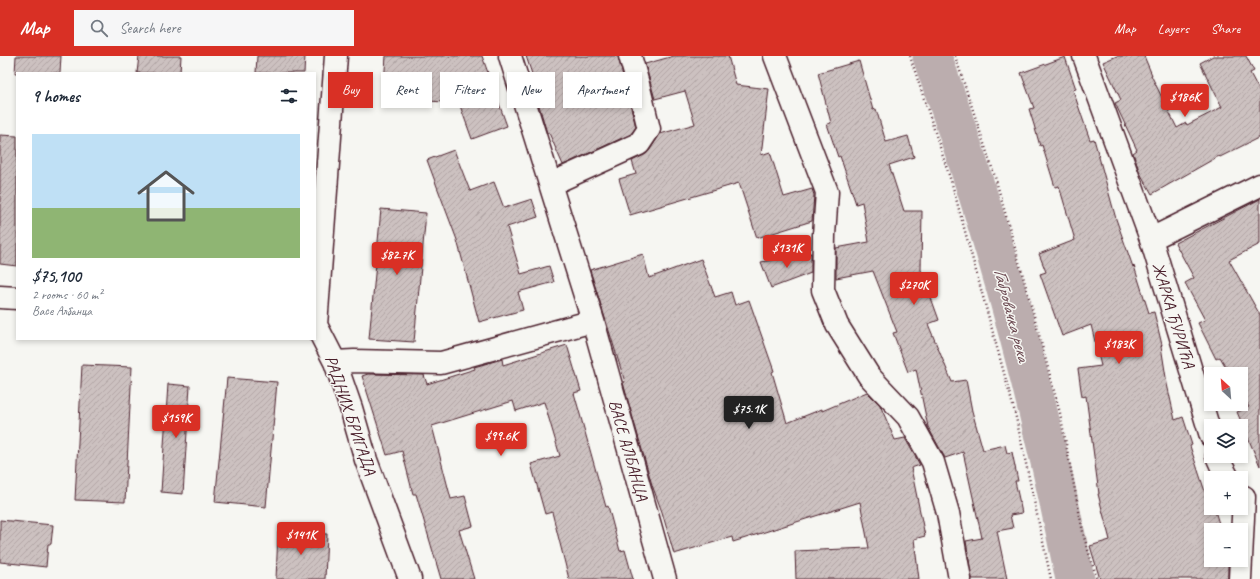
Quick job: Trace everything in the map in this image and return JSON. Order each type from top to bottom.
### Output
[{"type":"street","name":"РАДНИХ БРИГАДА","points":[[316,312],[336,56]]},
{"type":"street","name":"ВАСЕ АЛБАНЦА","points":[[510,56],[594,321],[665,579]]},
{"type":"street","points":[[551,184],[639,144],[649,129],[630,56]]},
{"type":"street","points":[[775,56],[827,192],[824,235],[823,290],[837,326],[869,376],[908,417],[933,462],[948,513],[960,579]]},
{"type":"street","name":"ЖАРКА ЂУРИЋА","points":[[1084,56],[1150,240],[1206,419]]},
{"type":"street","name":"ЖАРКА ЂУРИЋА","points":[[1150,240],[1260,185]]},
{"type":"street","points":[[0,296],[16,298]]},
{"type":"street","points":[[335,362],[441,363],[594,321]]},
{"type":"street","name":"РАДНИХ БРИГАДА","points":[[316,327],[335,362],[351,408],[366,460],[410,579]]},
{"type":"street","points":[[1248,501],[1260,511]]},
{"type":"street","points":[[1240,579],[1242,515]]},
{"type":"path","points":[[910,56],[952,184],[1015,413],[1051,579]]},
{"type":"path","points":[[956,56],[995,177],[1030,301],[1060,413],[1084,538],[1097,579]]},
{"type":"building","points":[[16,56],[61,56],[60,72],[15,73]]},
{"type":"building","points":[[139,56],[181,56],[180,72],[137,72]]},
{"type":"building","points":[[257,56],[305,56],[304,72],[256,72]]},
{"type":"building","points":[[386,56],[482,56],[488,72],[440,72],[440,102],[432,101],[432,72],[385,72]]},
{"type":"building","points":[[526,56],[618,56],[622,72],[563,72],[563,108],[631,108],[636,127],[631,134],[563,165],[549,133],[547,133],[540,108],[555,108],[555,72],[531,72]]},
{"type":"building","points":[[674,56],[728,56],[736,85],[769,89],[761,155],[770,152],[784,197],[812,189],[814,195],[812,221],[757,238],[739,183],[630,215],[619,179],[636,174],[632,161],[649,151],[660,134],[695,124],[685,91],[655,99],[645,64]]},
{"type":"building","points":[[1117,56],[1144,56],[1151,75],[1177,128],[1186,123],[1187,125],[1222,107],[1200,63],[1213,56],[1246,56],[1254,71],[1250,73],[1260,92],[1260,137],[1220,157],[1219,156],[1152,194],[1140,173],[1133,153],[1137,150],[1115,103],[1121,100],[1103,62]]},
{"type":"building","points":[[1065,57],[1076,89],[1073,90],[1090,140],[1094,139],[1116,219],[1133,267],[1134,266],[1149,313],[1154,312],[1162,345],[1167,384],[1175,420],[1183,417],[1192,445],[1190,446],[1204,489],[1204,515],[1216,515],[1219,523],[1204,523],[1204,567],[1228,567],[1228,579],[1100,579],[1090,546],[1110,540],[1098,494],[1086,396],[1082,397],[1078,369],[1101,366],[1091,325],[1062,336],[1040,274],[1046,272],[1039,254],[1075,240],[1059,186],[1055,187],[1042,145],[1040,146],[1029,109],[1034,108],[1021,73]]},
{"type":"building","points":[[859,61],[873,110],[876,109],[886,142],[908,136],[914,157],[889,165],[904,211],[922,211],[921,270],[939,320],[928,324],[952,382],[966,380],[972,411],[983,450],[1005,445],[1007,453],[1012,452],[1018,481],[1015,481],[1022,513],[1010,515],[1013,528],[997,531],[1007,579],[972,579],[966,541],[982,538],[963,452],[945,458],[928,427],[916,369],[908,372],[893,333],[897,332],[873,271],[836,278],[836,248],[869,242],[862,202],[856,204],[840,156],[838,157],[827,124],[831,123],[818,73]]},
{"type":"building","points":[[499,104],[507,126],[472,139],[461,108],[499,108]]},
{"type":"building","points":[[0,135],[16,136],[16,266],[0,264]]},
{"type":"building","points":[[454,150],[470,191],[494,182],[504,208],[532,199],[538,217],[507,227],[521,274],[549,266],[554,282],[518,292],[523,310],[479,322],[457,240],[427,160]]},
{"type":"building","points":[[1260,199],[1260,244],[1229,260],[1260,315],[1260,466],[1248,438],[1248,419],[1240,419],[1237,412],[1248,411],[1249,407],[1248,367],[1226,367],[1220,357],[1216,359],[1198,323],[1205,320],[1185,283],[1194,278],[1175,243]]},
{"type":"building","points":[[381,209],[426,213],[414,342],[369,339]]},
{"type":"building","points":[[811,253],[811,273],[771,288],[761,262]]},
{"type":"building","points":[[643,254],[649,278],[701,259],[715,297],[731,292],[735,305],[749,300],[774,371],[772,372],[787,423],[822,409],[822,411],[867,392],[880,405],[895,440],[905,438],[920,465],[911,468],[925,536],[914,539],[919,579],[796,579],[795,551],[869,548],[860,502],[733,542],[732,537],[674,554],[662,512],[652,485],[623,383],[625,382],[590,270]]},
{"type":"building","points":[[567,345],[581,391],[574,393],[606,507],[608,506],[620,551],[625,550],[633,579],[569,579],[552,512],[545,514],[531,464],[560,456],[544,402],[516,411],[513,401],[432,426],[451,499],[465,496],[473,526],[459,530],[474,579],[441,579],[416,494],[413,494],[402,451],[387,455],[362,376],[368,374],[424,375],[427,384],[475,369],[474,367],[502,359],[503,365]]},
{"type":"building","points":[[82,365],[132,367],[125,502],[75,500]]},
{"type":"building","points":[[227,378],[277,382],[266,507],[215,502]]},
{"type":"building","points":[[168,384],[190,386],[183,494],[161,492]]},
{"type":"building","points":[[0,520],[53,525],[51,544],[48,544],[46,567],[0,562]]},
{"type":"building","points":[[278,532],[327,534],[325,579],[276,579]]},
{"type":"waterway","name":"Габровачка река","points":[[932,56],[979,197],[1007,293],[1048,455],[1075,579]]}]
